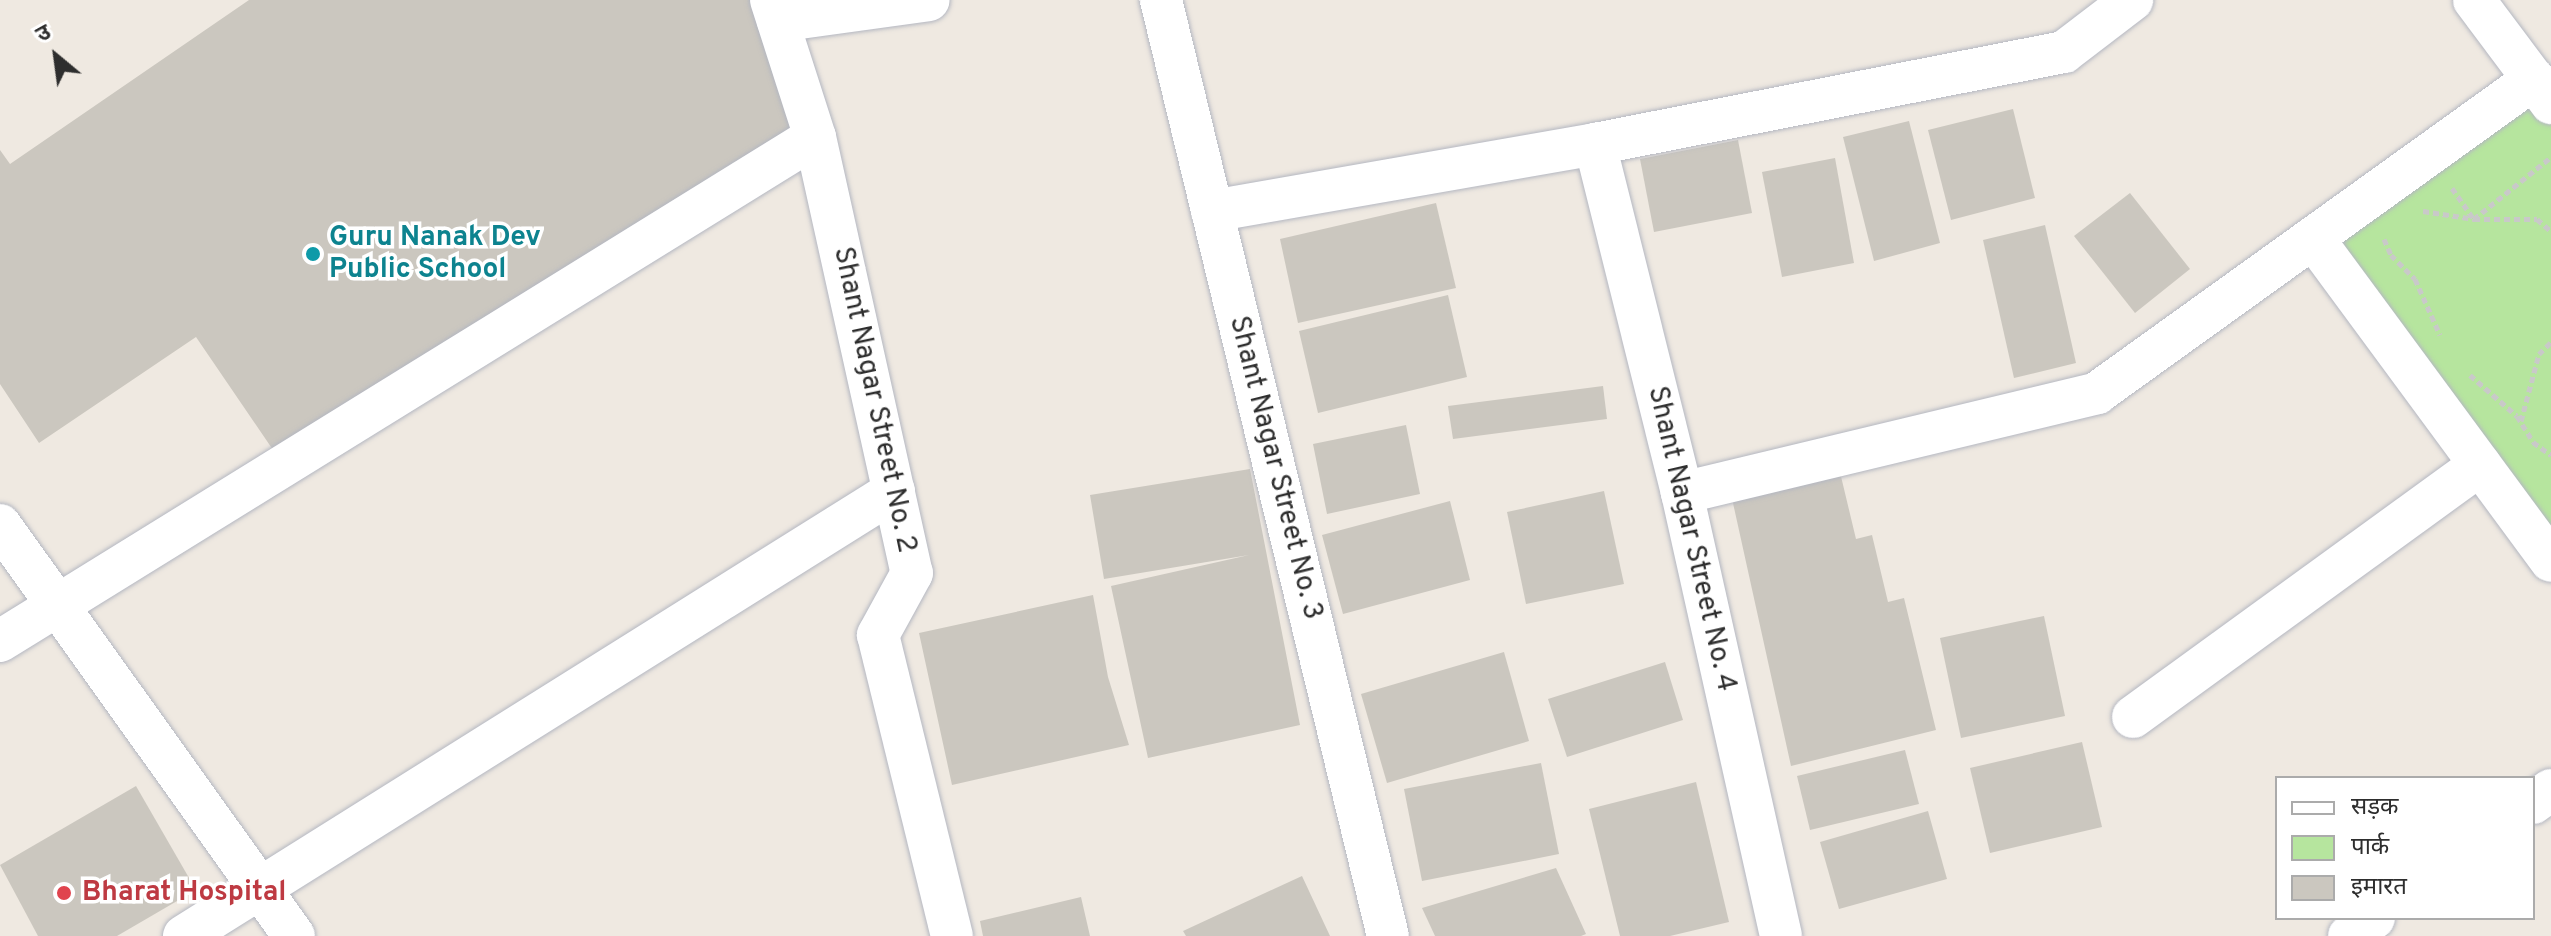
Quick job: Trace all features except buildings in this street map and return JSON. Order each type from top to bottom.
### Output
[{"type":"street","points":[[774,10],[929,0]]},
{"type":"street","name":"Shant Nagar Street No. 3","points":[[1161,0],[1388,936]]},
{"type":"street","points":[[1212,211],[1595,144],[2064,52],[2132,0]]},
{"type":"street","points":[[1682,493],[2097,393],[2313,238],[2542,91],[2474,0]]},
{"type":"street","name":"Shant Nagar Street No. 2","points":[[774,10],[815,137],[912,573],[878,635],[952,936]]},
{"type":"street","points":[[0,641],[815,137]]},
{"type":"street","name":"Shant Nagar Street No. 4","points":[[1595,144],[1682,493],[1781,936]]},
{"type":"street","points":[[2313,238],[2551,561]]},
{"type":"street","points":[[2133,717],[2480,465]]},
{"type":"street","points":[[184,936],[258,885],[894,491]]},
{"type":"street","points":[[0,525],[294,936]]},
{"type":"street","points":[[2349,936],[2371,920]]},
{"type":"path","points":[[2474,219],[2551,157]]},
{"type":"path","points":[[2413,210],[2474,219],[2537,219],[2551,231]]},
{"type":"path","points":[[2388,230],[2384,240],[2391,255],[2415,279],[2449,348]]},
{"type":"path","points":[[2521,422],[2539,354],[2551,342]]},
{"type":"path","points":[[2463,366],[2521,422],[2533,442],[2551,455]]},
{"type":"green space","points":[[2534,79],[2551,103],[2551,561],[2313,238]]},
{"type":"place","name":"Guru Nanak Dev Public School","points":[[313,254]]},
{"type":"place","name":"Bharat Hospital","points":[[64,893]]}]
